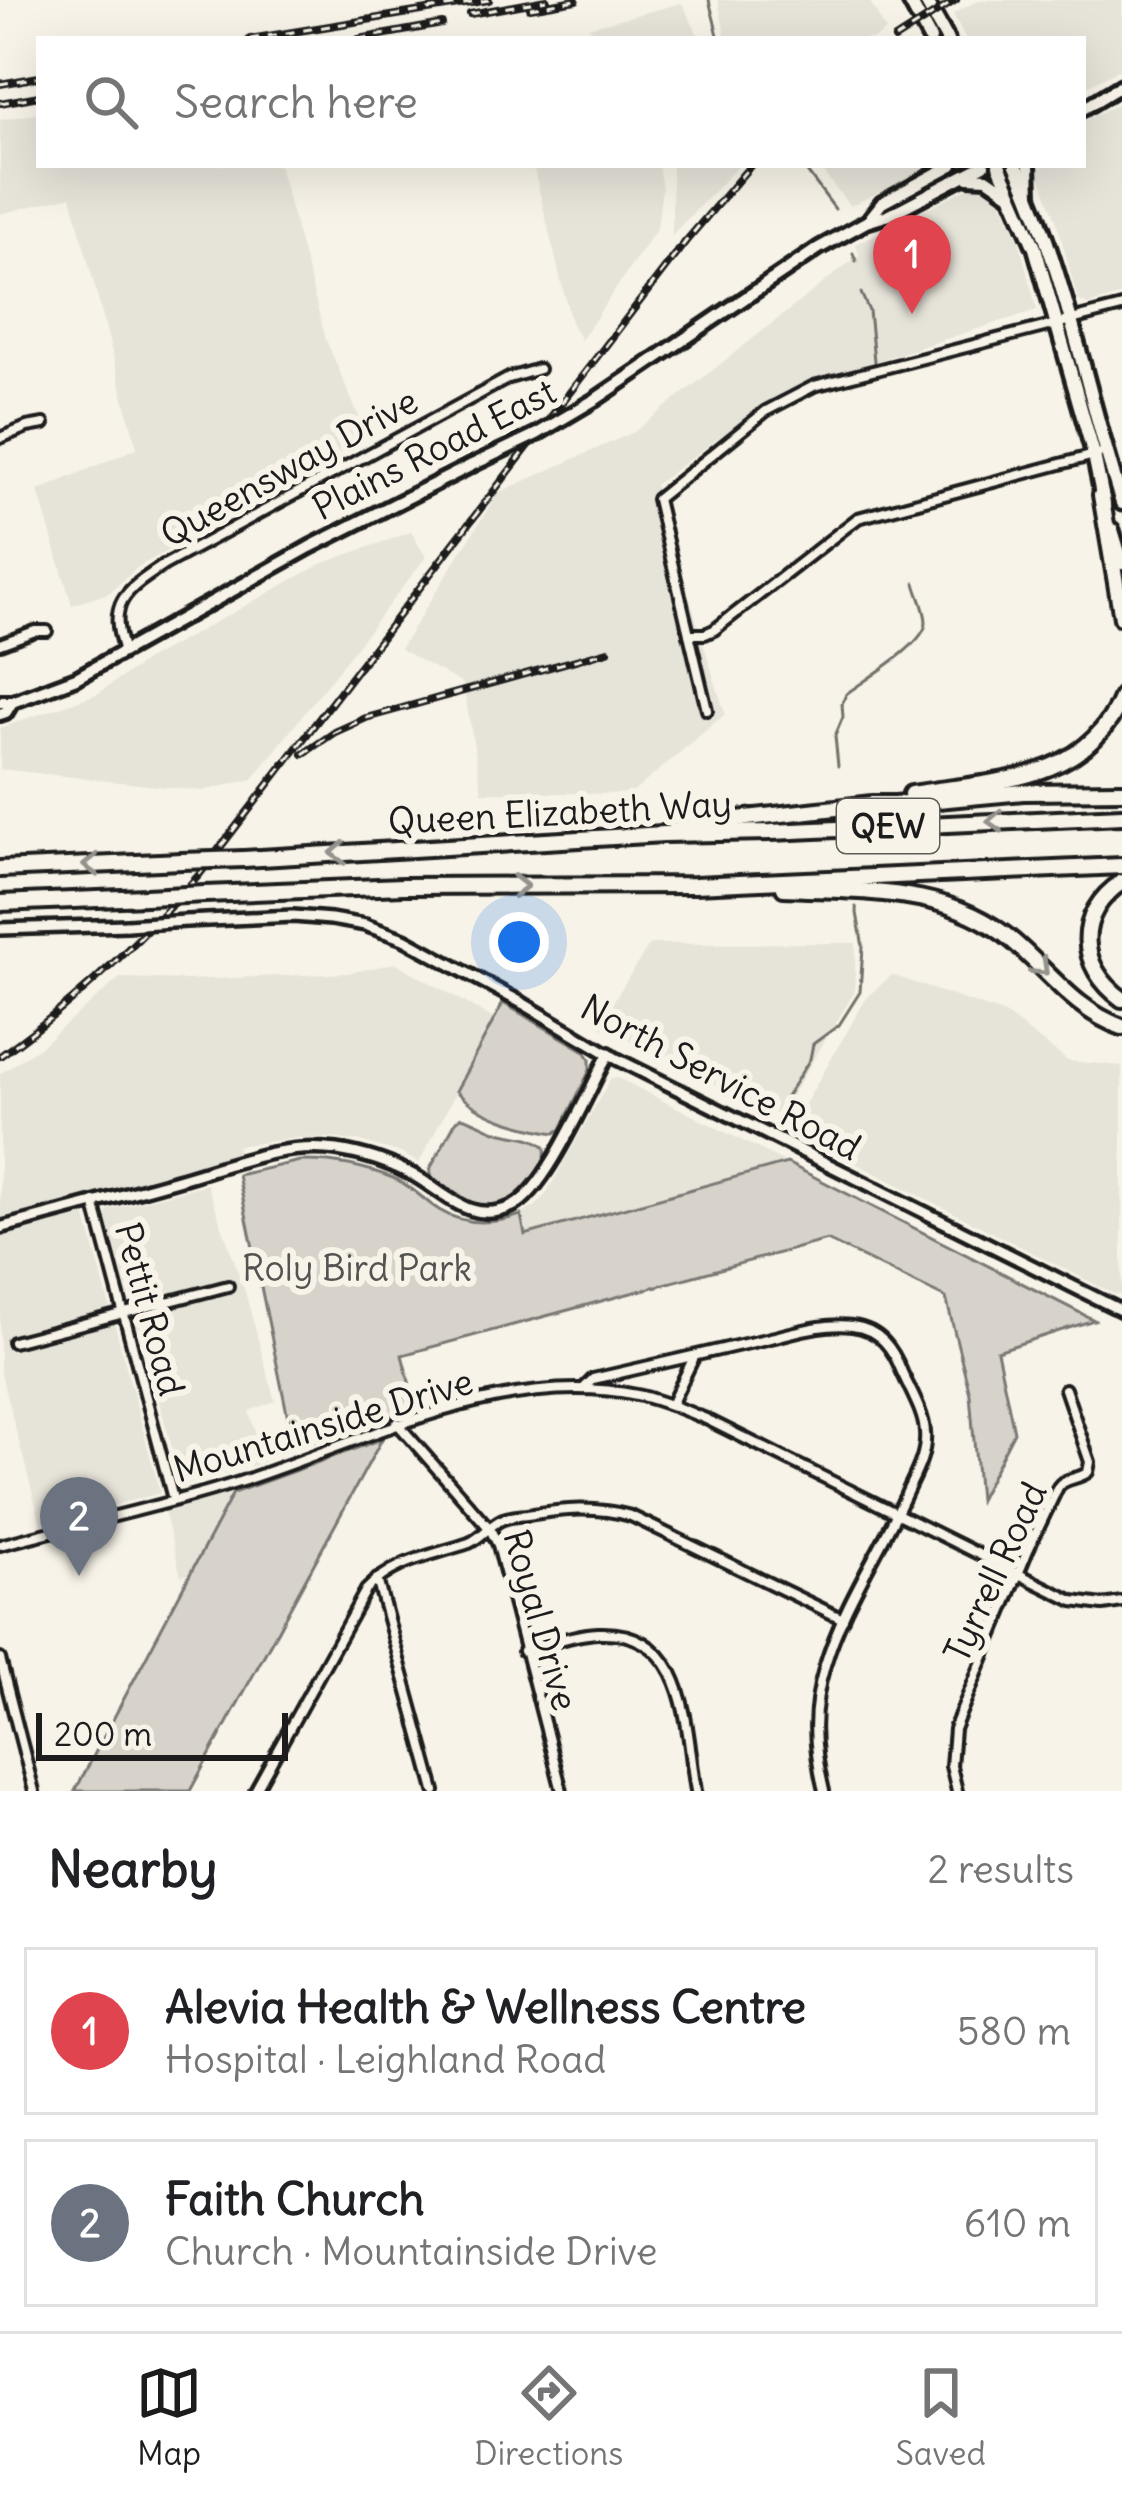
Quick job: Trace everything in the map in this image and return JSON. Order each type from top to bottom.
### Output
[{"type":"highway","points":[[1101,495],[1122,617]]},
{"type":"highway","points":[[664,834],[693,824],[872,803],[1022,775],[1064,762],[1096,740],[1122,696]]},
{"type":"highway","points":[[872,803],[1023,792],[1122,791]]},
{"type":"highway","name":"Queen Elizabeth Way","points":[[0,868],[1119,814]]},
{"type":"highway","name":"Queen Elizabeth Way","points":[[0,903],[403,886],[695,885],[1122,866]]},
{"type":"highway","points":[[1122,882],[1101,900],[1087,936],[1089,956],[1100,978],[1122,999]]},
{"type":"highway","points":[[695,885],[903,893],[942,902],[994,926],[1079,1004],[1122,1027]]},
{"type":"main road","points":[[909,0],[928,36]]},
{"type":"main road","points":[[925,0],[945,36]]},
{"type":"main road","points":[[1086,106],[1122,85]]},
{"type":"main road","name":"Plains Road East","points":[[868,221],[882,203],[946,168]]},
{"type":"main road","name":"Plains Road East","points":[[0,714],[6,712],[6,702],[76,678],[329,537],[537,434],[596,399],[763,283],[868,221],[889,215],[978,168]]},
{"type":"main road","points":[[1001,168],[1046,237],[1062,322],[1100,454],[1122,503]]},
{"type":"main road","points":[[1017,168],[1023,197]]},
{"type":"main road","points":[[1023,197],[1028,168]]},
{"type":"main road","points":[[959,178],[986,178],[1023,197]]},
{"type":"main road","points":[[1100,454],[1101,495],[1122,563]]},
{"type":"street","points":[[707,710],[657,499],[766,410],[796,394],[832,380],[1122,307]]},
{"type":"street","name":"Queensway Drive","points":[[124,652],[116,627],[118,608],[132,587],[148,576],[509,378],[539,370]]},
{"type":"street","points":[[0,438],[44,424]]},
{"type":"street","points":[[689,634],[714,630],[858,518],[1100,454]]},
{"type":"street","points":[[0,644],[47,631]]},
{"type":"street","name":"North Service Road","points":[[0,929],[293,916],[365,925],[404,939],[609,1053],[1122,1311]]},
{"type":"street","points":[[0,1228],[253,1158],[306,1148],[336,1150],[388,1164],[468,1210],[510,1208],[534,1190],[609,1053]]},
{"type":"street","name":"Pettit Road","points":[[94,1202],[173,1499]]},
{"type":"street","points":[[13,1342],[228,1286]]},
{"type":"street","points":[[583,1389],[593,1379],[808,1330],[843,1326],[867,1330],[893,1350],[926,1428],[922,1458],[825,1665],[814,1748],[824,1791]]},
{"type":"street","points":[[671,1405],[694,1355]]},
{"type":"street","name":"Mountainside Drive","points":[[0,1544],[237,1483],[397,1424],[521,1394],[583,1389],[637,1395],[671,1405],[1073,1601],[1122,1602]]},
{"type":"street","name":"Tyrrell Road","points":[[957,1791],[951,1766],[954,1729],[1018,1573],[1062,1481],[1088,1472],[1090,1462],[1065,1389]]},
{"type":"street","name":"Royal Drive","points":[[397,1424],[490,1529],[498,1545],[562,1791]]},
{"type":"street","points":[[259,1790],[357,1602],[377,1579],[398,1565],[475,1541],[512,1517],[569,1508],[605,1509],[631,1516],[843,1619]]},
{"type":"street","points":[[377,1579],[435,1791]]},
{"type":"street","points":[[524,1651],[592,1633],[626,1635],[645,1643],[673,1672],[682,1698],[696,1791]]},
{"type":"street","points":[[0,1659],[34,1791]]},
{"type":"shaded area","points":[[718,0],[869,0],[886,31],[878,36],[725,36]]},
{"type":"shaded area","points":[[979,0],[1122,0],[1122,68],[1086,86],[1086,36],[964,36],[953,14]]},
{"type":"shaded area","points":[[682,3],[698,36],[595,36],[589,27]]},
{"type":"shaded area","points":[[1122,102],[1122,295],[1088,305],[1078,300],[1037,168],[1086,168],[1086,120]]},
{"type":"shaded area","points":[[36,114],[36,168],[280,168],[326,340],[368,438],[138,567],[109,593],[72,605],[38,491],[137,448],[71,196],[0,214],[0,120]]},
{"type":"shaded area","points":[[534,168],[659,168],[662,188],[657,228],[581,340],[571,322]]},
{"type":"shaded area","points":[[672,168],[736,168],[672,235]]},
{"type":"shaded area","points":[[819,168],[930,168],[850,206]]},
{"type":"shaded area","points":[[976,184],[987,185],[999,196],[1018,237],[1037,310],[801,385],[763,405],[655,485],[725,714],[631,794],[482,792],[463,684],[400,649],[498,493],[634,432],[859,255],[856,244]]},
{"type":"shaded area","points":[[411,532],[426,557],[253,779],[202,791],[0,769],[0,728],[97,694],[147,660],[321,564]]},
{"type":"shaded area","points":[[856,943],[854,993],[779,1116],[598,1025],[650,944]]},
{"type":"shaded area","points":[[396,963],[494,1019],[419,1163],[363,1142],[331,1138],[237,1146],[236,1157],[0,1221],[0,1074],[120,978],[348,973]]},
{"type":"shaded area","points":[[892,975],[1005,1014],[1068,1061],[1122,1066],[1122,1295],[790,1130],[867,997]]},
{"type":"shaded area","points":[[611,1078],[787,1163],[524,1235],[521,1215],[546,1194]]},
{"type":"shaded area","points":[[207,1184],[244,1288],[275,1401],[249,1411],[264,1462],[183,1486],[106,1216],[108,1210]]},
{"type":"shaded area","points":[[85,1214],[160,1493],[41,1525],[0,1370],[0,1237]]},
{"type":"shaded area","points":[[233,1493],[189,1574],[181,1576],[164,1511]]},
{"type":"green space","points":[[503,1003],[585,1051],[590,1059],[590,1070],[555,1133],[489,1114],[456,1091]]},
{"type":"green space","points":[[461,1117],[545,1147],[539,1169],[514,1197],[479,1207],[461,1201],[432,1180],[430,1169]]},
{"type":"green space","name":"Roly Bird Park","points":[[300,1161],[336,1163],[382,1174],[459,1219],[490,1222],[521,1215],[525,1235],[787,1163],[1094,1320],[997,1351],[1014,1432],[979,1500],[970,1394],[946,1298],[827,1240],[402,1355],[416,1408],[294,1447],[238,1175]]},
{"type":"green space","points":[[382,1439],[190,1791],[75,1791],[233,1493]]},
{"type":"waterway","points":[[709,0],[718,36]]},
{"type":"waterway","points":[[804,168],[835,209]]},
{"type":"waterway","points":[[853,253],[856,261]]},
{"type":"waterway","points":[[861,293],[869,311],[874,361]]},
{"type":"waterway","points":[[838,766],[835,736],[846,694],[905,651],[923,631],[926,617],[915,583]]},
{"type":"waterway","points":[[786,1097],[810,1059],[813,1044],[839,1025],[860,992],[863,947],[856,907]]},
{"type":"railway","points":[[268,36],[489,0]]},
{"type":"railway","points":[[470,14],[547,0]]},
{"type":"railway","points":[[530,8],[576,0]]},
{"type":"railway","points":[[900,36],[956,0]]},
{"type":"railway","points":[[376,36],[442,24]]},
{"type":"railway","points":[[0,84],[36,78]]},
{"type":"railway","points":[[0,103],[36,97]]},
{"type":"railway","points":[[0,1056],[105,971],[199,875],[686,241],[748,168]]},
{"type":"railway","points":[[303,754],[366,718],[608,651]]},
{"type":"place","name":"Alevia Health & Wellness Centre","points":[[912,314]]},
{"type":"place","name":"Faith Church","points":[[79,1576]]}]
